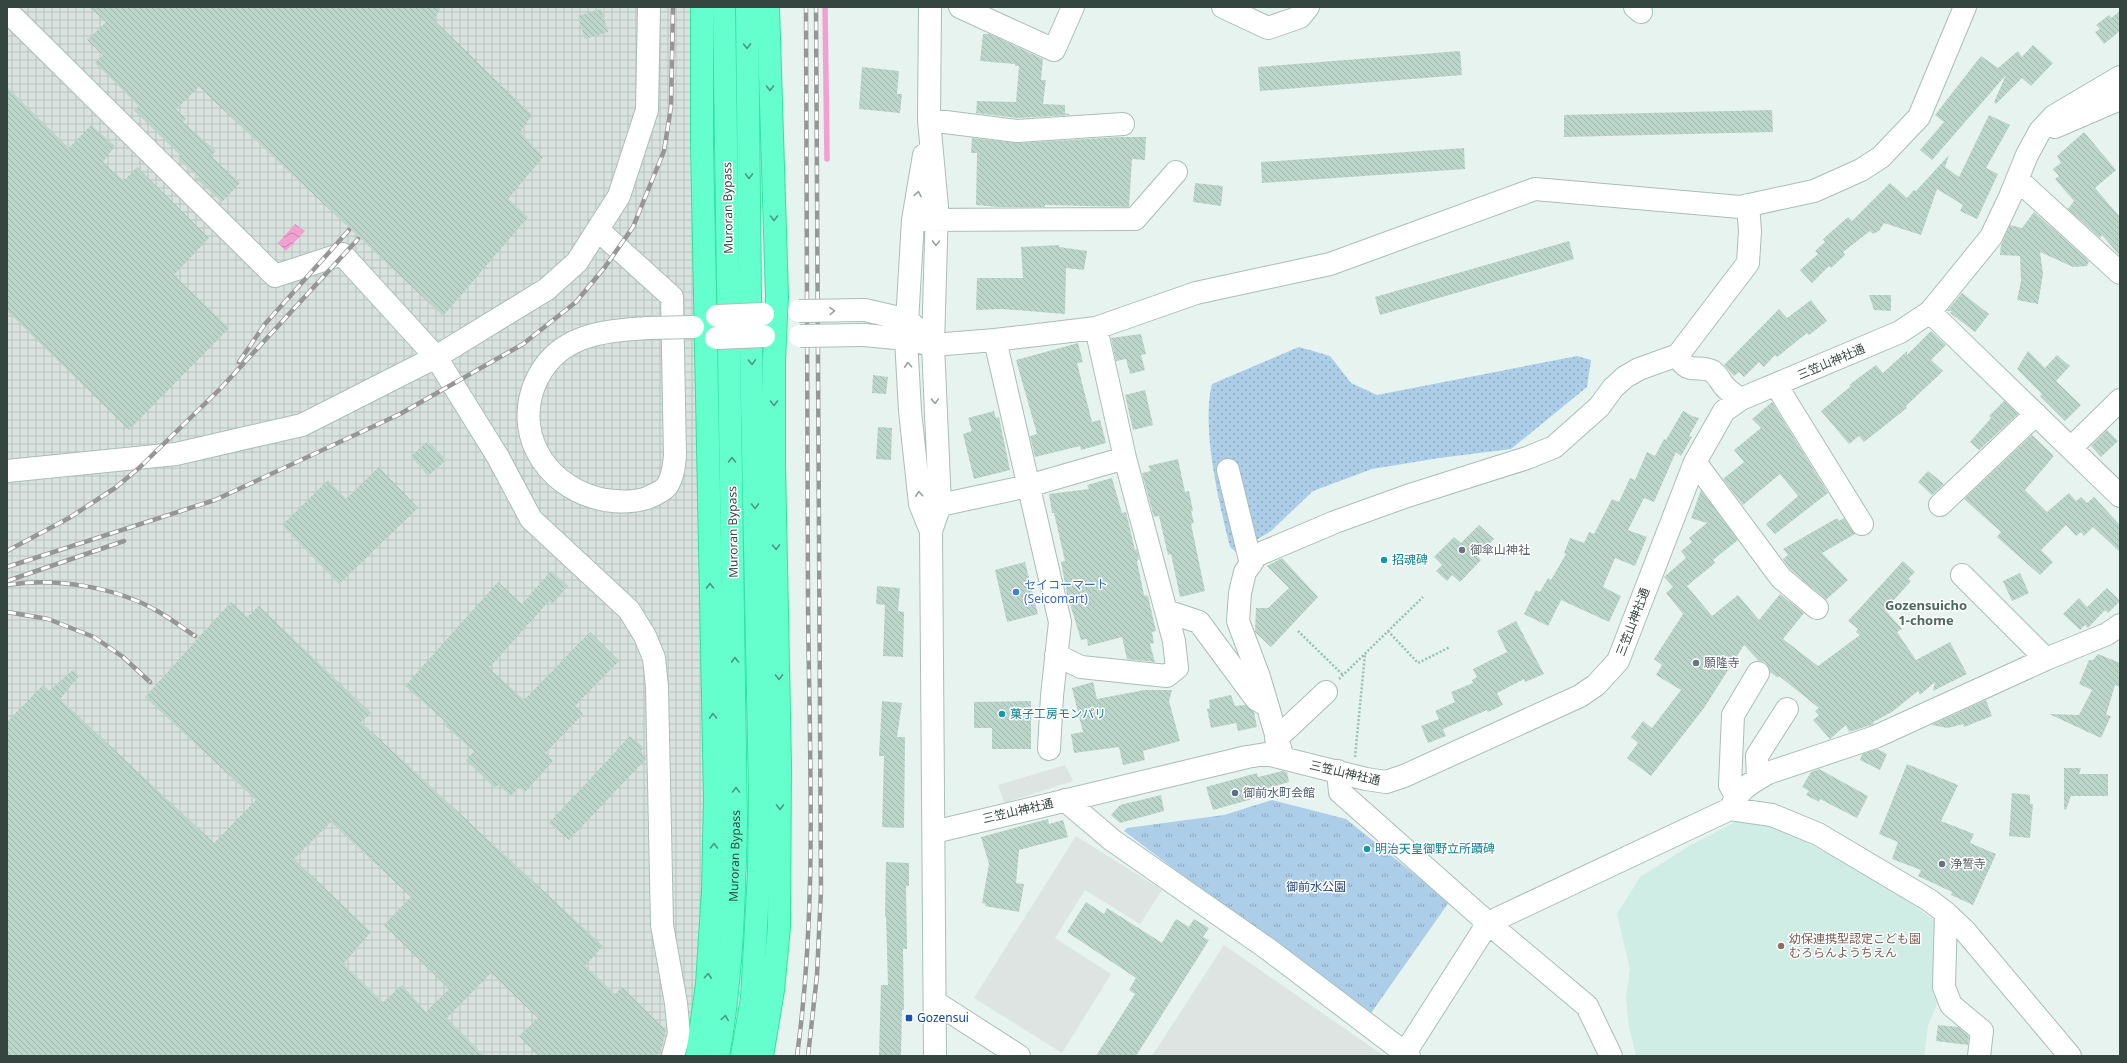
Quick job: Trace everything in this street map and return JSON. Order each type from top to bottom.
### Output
[{"type":"highway","points":[[697,1056],[708,968],[713,891],[715,798],[702,7]]},
{"type":"highway","name":"Muroran Bypass","points":[[718,1056],[725,1016],[733,933],[736,823],[724,7]]},
{"type":"highway","name":"Muroran Bypass","points":[[742,1056],[752,998],[759,872],[760,793],[750,296],[747,7]]},
{"type":"highway","points":[[762,1056],[773,990],[779,927],[780,765],[770,336],[768,7]]},
{"type":"street","points":[[7,471],[176,454],[302,425],[436,357],[547,289],[578,262],[619,196],[647,110],[649,7]]},
{"type":"street","points":[[930,7],[929,120],[936,220],[933,345],[940,505],[931,531],[935,1056]]},
{"type":"street","points":[[960,7],[1051,59],[1073,7]]},
{"type":"street","points":[[1223,7],[1268,28],[1300,17],[1308,7]]},
{"type":"street","points":[[707,327],[770,313],[865,310],[907,330],[933,345],[996,340],[1096,328],[1196,293],[1330,264],[1535,189],[1740,207],[1814,191],[1860,170],[1881,157],[1919,117],[1964,7]]},
{"type":"street","points":[[7,11],[275,276],[342,254],[436,357],[498,457],[531,519],[629,610],[645,636],[654,658],[657,688],[662,925],[679,1034],[673,1056]]},
{"type":"street","name":"三笠山神社通","points":[[934,832],[1247,757],[1266,754],[1279,748],[1345,773],[1386,782],[1404,776],[1580,696],[1596,685],[1618,661],[1694,462],[1724,412],[1741,399],[1900,332],[1930,312],[1991,237],[2030,149],[2040,131],[2054,116],[2120,77]]},
{"type":"street","points":[[2040,131],[2063,125],[2120,99]]},
{"type":"street","points":[[929,120],[1017,131],[1122,124]]},
{"type":"street","points":[[929,120],[913,220],[907,330],[910,411],[920,504],[931,531]]},
{"type":"street","points":[[913,220],[1135,218],[1176,172]]},
{"type":"street","points":[[2017,179],[2120,272]]},
{"type":"street","points":[[1279,748],[1259,677],[1238,621],[1240,593],[1245,572],[1257,555],[1335,522],[1406,496],[1540,453],[1566,438],[1599,407],[1613,388],[1625,377],[1639,369],[1678,355],[1748,263],[1750,231],[1748,205]]},
{"type":"street","points":[[598,230],[672,297],[675,456],[672,474],[667,486],[657,494],[639,501],[619,502],[596,498],[577,491],[558,478],[541,460],[531,440],[528,419],[530,396],[538,377],[549,361],[564,348],[581,337],[602,332],[648,328],[707,327],[770,336],[864,335],[907,330]]},
{"type":"street","points":[[1930,312],[2120,496]]},
{"type":"street","points":[[1056,655],[1081,666],[1167,676],[1177,668],[1174,641],[1125,458],[1096,328]]},
{"type":"street","points":[[996,340],[1060,622],[1049,749]]},
{"type":"street","points":[[1678,355],[1682,363],[1691,368],[1714,372],[1727,389],[1741,399]]},
{"type":"street","points":[[1776,385],[1862,524]]},
{"type":"street","points":[[2071,448],[2120,400]]},
{"type":"street","points":[[1940,505],[2036,414]]},
{"type":"street","points":[[940,505],[1028,486],[1125,458]]},
{"type":"street","points":[[1694,462],[1781,578],[1817,608]]},
{"type":"street","points":[[1228,470],[1251,564]]},
{"type":"street","points":[[1962,575],[2046,659]]},
{"type":"street","points":[[1166,611],[1199,622],[1256,699],[1266,705]]},
{"type":"street","points":[[1065,800],[1112,840],[1268,949],[1406,1055],[1488,923],[1733,803],[1758,779],[1797,763],[1875,737],[2046,659],[2116,635]]},
{"type":"street","points":[[1733,803],[1730,785],[1733,715],[1758,674]]},
{"type":"street","points":[[1279,748],[1326,692]]},
{"type":"street","points":[[1758,779],[1757,756],[1787,709]]},
{"type":"street","points":[[1345,773],[1340,792],[1488,923],[1586,1006],[1611,1056]]},
{"type":"street","points":[[1733,803],[1818,834],[1929,900],[1946,913],[1985,954],[2070,1056]]},
{"type":"street","points":[[1946,913],[1944,987],[1951,1005],[1982,1031],[1979,1056]]},
{"type":"street","points":[[935,1002],[1019,1056]]},
{"type":"path","points":[[1326,692],[1423,596]]},
{"type":"path","points":[[1298,631],[1343,675]]},
{"type":"path","points":[[1388,631],[1418,663],[1450,647]]},
{"type":"path","points":[[1345,773],[1365,653]]},
{"type":"shaded area","points":[[7,7],[712,7],[709,925],[694,1056],[7,1056]]},
{"type":"shaded area","points":[[1065,765],[1073,781],[1004,803],[998,785]]},
{"type":"shaded area","name":"幼保連携型認定こども園 むろらんようちえん","points":[[1741,819],[1778,827],[1868,875],[1905,898],[1936,922],[1939,999],[1928,1026],[1924,1056],[1636,1056],[1629,1026],[1626,998],[1630,969],[1617,914],[1640,877],[1691,845]]},
{"type":"shaded area","points":[[1076,836],[1162,890],[1140,924],[1085,890],[1055,938],[1111,974],[1062,1053],[974,998]]},
{"type":"shaded area","points":[[1224,945],[1383,1055],[1152,1056]]},
{"type":"green space","points":[[1299,347],[1330,356],[1351,383],[1377,395],[1577,356],[1591,360],[1587,387],[1511,449],[1439,458],[1372,469],[1313,491],[1271,531],[1236,552],[1230,547],[1213,466],[1209,422],[1209,402],[1212,384]]},
{"type":"green space","name":"御前水公園","points":[[1272,800],[1346,819],[1449,902],[1369,1016],[1124,831],[1127,828],[1224,815]]},
{"type":"water","points":[[295,224],[305,231],[286,251],[278,243]]},
{"type":"building","points":[[89,7],[441,7],[434,20],[532,115],[520,132],[543,157],[508,199],[528,217],[443,316],[199,87],[176,109],[186,119],[183,122],[216,151],[211,156],[240,183],[222,202],[197,179],[199,177],[178,159],[180,155],[134,110],[139,106],[95,63],[103,55],[87,40],[106,22]]},
{"type":"building","points":[[601,9],[608,32],[585,39],[578,16]]},
{"type":"building","points":[[2120,11],[2120,31],[2104,44],[2095,32],[2100,29],[2096,25],[2109,15],[2111,18]]},
{"type":"building","points":[[983,34],[990,34],[1043,59],[1041,80],[1046,80],[1043,104],[1065,105],[1065,113],[1071,115],[1017,118],[976,113],[977,101],[1016,102],[1019,66],[1015,66],[1015,64],[980,61]]},
{"type":"building","points":[[2033,45],[2053,63],[2031,86],[2022,78],[1996,104],[1994,102],[2006,75],[1932,160],[1920,150],[1944,122],[1935,115],[1981,56],[1998,68],[2018,51],[2022,57]]},
{"type":"building","points":[[1460,51],[1462,75],[1260,91],[1258,67]]},
{"type":"building","points":[[862,67],[899,71],[897,94],[902,94],[900,113],[859,109]]},
{"type":"building","points":[[7,87],[69,148],[91,125],[115,146],[103,162],[124,181],[137,167],[209,238],[174,275],[229,328],[129,430],[7,311]]},
{"type":"building","points":[[1772,110],[1773,132],[1564,137],[1564,115]]},
{"type":"building","points":[[1989,115],[2010,125],[1986,168],[1998,174],[1977,219],[1960,211],[1963,205],[1937,189],[1921,235],[1884,223],[1879,231],[1873,234],[1870,231],[1843,252],[1845,255],[1831,268],[1829,266],[1812,283],[1800,270],[1818,254],[1815,251],[1825,242],[1823,239],[1848,217],[1852,221],[1890,183],[1907,198],[1914,190],[1916,191],[1949,155],[1945,167],[1959,177]]},
{"type":"building","points":[[2084,132],[2116,170],[2095,188],[2120,217],[2120,256],[2102,235],[2100,238],[2068,209],[2074,201],[2055,179],[2059,176],[2053,169],[2061,163],[2057,156]]},
{"type":"building","points":[[1120,137],[1146,137],[1145,160],[1132,159],[1129,207],[1045,205],[1045,207],[999,207],[976,205],[977,153],[971,153],[972,138],[1018,143]]},
{"type":"building","points":[[1464,148],[1465,169],[1262,183],[1261,162]]},
{"type":"building","points":[[1195,183],[1223,186],[1221,206],[1193,202]]},
{"type":"building","points":[[2034,212],[2089,261],[2087,266],[2073,267],[2040,252],[2043,274],[2038,304],[2017,300],[2021,281],[2020,256],[2000,255],[2001,245],[2010,225],[2022,228]]},
{"type":"building","points":[[1569,241],[1574,259],[1380,315],[1375,297]]},
{"type":"building","points":[[1059,245],[1059,247],[1087,251],[1084,270],[1066,268],[1065,314],[1002,309],[976,310],[977,278],[1023,278],[1021,247]]},
{"type":"building","points":[[1962,293],[1989,314],[1975,332],[1950,313],[1952,311],[1947,311]]},
{"type":"building","points":[[1869,295],[1891,295],[1891,311],[1874,310]]},
{"type":"building","points":[[1811,300],[1827,321],[1809,335],[1807,333],[1777,357],[1775,355],[1764,367],[1759,362],[1744,377],[1739,372],[1734,376],[1724,365],[1779,309],[1787,318]]},
{"type":"building","points":[[1931,331],[1946,345],[1931,360],[1943,371],[1906,406],[1907,408],[1864,442],[1859,436],[1849,444],[1821,411],[1851,386],[1849,385],[1876,365],[1883,373],[1907,351],[1907,355]]},
{"type":"building","points":[[1141,334],[1146,354],[1141,355],[1145,370],[1130,374],[1126,359],[1116,361],[1111,338]]},
{"type":"building","points":[[1078,343],[1083,362],[1077,363],[1092,422],[1100,420],[1106,443],[1081,450],[1080,446],[1035,457],[1030,436],[1037,434],[1016,360]]},
{"type":"building","points":[[2028,351],[2045,368],[2057,355],[2070,366],[2056,381],[2081,405],[2065,421],[2040,396],[2042,394],[2017,369]]},
{"type":"building","points":[[873,375],[888,377],[886,394],[872,393]]},
{"type":"building","points":[[1145,390],[1153,425],[1133,430],[1125,395]]},
{"type":"building","points":[[2004,401],[2018,414],[1979,450],[1970,442],[1991,418],[1989,416]]},
{"type":"building","points":[[1772,402],[1828,493],[1775,534],[1766,524],[1798,496],[1780,474],[1743,505],[1723,479],[1744,462],[1734,450],[1761,428],[1752,419]]},
{"type":"building","points":[[994,411],[996,418],[999,417],[1010,470],[974,479],[963,434],[972,431],[968,418]]},
{"type":"building","points":[[1683,411],[1699,418],[1689,436],[1692,437],[1681,456],[1676,452],[1654,502],[1644,498],[1628,530],[1647,537],[1635,566],[1615,558],[1603,587],[1621,596],[1609,622],[1561,600],[1548,626],[1524,614],[1536,590],[1540,592],[1548,578],[1551,580],[1566,554],[1564,553],[1570,538],[1584,543],[1589,532],[1594,534],[1612,499],[1619,502],[1630,478],[1635,480],[1647,452],[1655,456],[1664,439],[1666,440]]},
{"type":"building","points":[[878,427],[892,428],[891,460],[876,459]]},
{"type":"building","points":[[2107,430],[2118,441],[2101,457],[2091,446]]},
{"type":"building","points":[[2032,435],[2054,456],[2025,490],[2047,512],[2069,493],[2076,501],[2081,497],[2087,503],[2094,497],[2120,525],[2120,552],[2093,527],[2084,536],[2081,532],[2076,536],[2066,525],[2041,550],[2053,562],[2040,575],[1997,537],[2001,532],[1964,499]]},
{"type":"building","points":[[428,441],[446,460],[428,476],[411,456]]},
{"type":"building","points":[[1178,459],[1185,492],[1189,491],[1194,523],[1191,524],[1205,591],[1180,597],[1171,554],[1168,555],[1159,516],[1154,517],[1142,473],[1151,471],[1148,466]]},
{"type":"building","points":[[379,467],[418,508],[339,584],[282,525],[328,480],[346,499]]},
{"type":"building","points":[[1928,471],[1944,484],[1932,495],[1918,482]]},
{"type":"building","points":[[1112,478],[1122,513],[1126,512],[1135,550],[1137,549],[1139,559],[1137,561],[1144,595],[1148,596],[1156,631],[1152,632],[1154,643],[1150,644],[1155,662],[1127,659],[1122,637],[1088,646],[1087,639],[1081,640],[1067,594],[1061,562],[1065,561],[1054,513],[1052,513],[1049,494],[1089,489],[1087,485]]},
{"type":"building","points":[[1701,490],[1738,540],[1713,560],[1715,563],[1687,586],[1712,616],[1738,595],[1759,620],[1780,594],[1804,613],[1783,639],[1818,666],[1860,635],[1856,632],[1858,629],[1848,621],[1903,561],[1915,572],[1908,579],[1911,581],[1885,610],[1902,629],[1897,632],[1916,660],[1950,642],[1967,674],[1933,691],[1935,682],[1920,695],[1918,691],[1892,712],[1873,722],[1874,724],[1849,732],[1846,725],[1830,739],[1813,720],[1819,715],[1815,711],[1819,708],[1779,676],[1778,678],[1770,672],[1765,662],[1759,661],[1744,645],[1704,708],[1651,776],[1627,758],[1638,743],[1631,737],[1643,721],[1652,728],[1681,690],[1656,675],[1662,665],[1654,659],[1683,614],[1666,593],[1673,587],[1664,577],[1686,558],[1681,551],[1692,542],[1689,538],[1707,523],[1691,518]]},
{"type":"building","points":[[1837,518],[1839,521],[1844,518],[1855,534],[1822,553],[1848,580],[1826,600],[1790,569],[1783,559],[1788,555],[1783,549]]},
{"type":"building","name":"御傘山神社","points":[[1479,525],[1494,539],[1477,556],[1481,560],[1460,582],[1452,575],[1447,581],[1436,571],[1442,565],[1434,557],[1454,537],[1461,543]]},
{"type":"building","points":[[1282,558],[1318,597],[1271,647],[1255,632],[1256,608],[1268,608],[1289,588],[1267,566]]},
{"type":"building","name":"セイコーマート (Seicomart)","points":[[1025,562],[1038,614],[1007,622],[995,570]]},
{"type":"building","points":[[551,571],[568,586],[552,604],[549,601],[489,668],[524,700],[590,632],[619,661],[575,706],[583,714],[545,753],[553,761],[525,792],[519,787],[511,796],[498,785],[495,788],[466,760],[474,751],[445,726],[448,724],[405,686],[498,582],[522,604]]},
{"type":"building","points":[[2020,573],[2029,593],[2012,601],[2003,581]]},
{"type":"building","points":[[877,586],[900,588],[898,611],[904,612],[903,657],[883,656],[885,605],[876,604]]},
{"type":"building","points":[[2107,588],[2120,601],[2108,613],[2105,610],[2088,628],[2085,625],[2080,630],[2063,614],[2079,598],[2087,607]]},
{"type":"building","points":[[231,602],[247,617],[259,606],[371,713],[361,722],[603,946],[585,966],[615,994],[622,987],[666,1030],[661,1051],[657,1056],[538,1056],[519,1036],[538,1018],[491,973],[447,1018],[484,1056],[7,1056],[7,722],[43,685],[49,691],[73,670],[79,676],[60,699],[214,843],[256,800],[145,697]],"holes":[[[331,822],[411,897],[384,925],[449,989],[426,1012],[402,985],[383,1002],[343,964],[371,932],[294,859]]]},
{"type":"building","points":[[1516,621],[1544,674],[1525,682],[1524,679],[1497,693],[1503,705],[1488,712],[1487,710],[1443,729],[1439,720],[1446,736],[1428,743],[1421,726],[1439,719],[1435,711],[1455,702],[1451,692],[1473,683],[1472,680],[1477,677],[1473,669],[1507,652],[1497,631]]},
{"type":"building","points":[[2098,654],[2120,663],[2120,687],[2115,685],[2106,715],[2111,716],[2101,738],[2049,714],[2079,715],[2092,690],[2079,684],[2089,660],[2093,660]]},
{"type":"building","points":[[1093,682],[1097,699],[1144,690],[1172,690],[1169,701],[1180,741],[1143,751],[1145,760],[1123,765],[1119,747],[1074,753],[1071,734],[1083,732],[1072,688]]},
{"type":"building","points":[[1231,695],[1235,706],[1245,705],[1254,712],[1257,727],[1238,731],[1236,723],[1211,728],[1207,709],[1210,708],[1209,700]]},
{"type":"building","points":[[1986,700],[1992,716],[1964,727],[1963,724],[1948,728],[1931,725]]},
{"type":"building","points":[[882,701],[902,703],[897,737],[905,737],[904,828],[882,827],[884,756],[879,756]]},
{"type":"building","name":"菓子工房モンパリ","points":[[1031,701],[1031,749],[992,749],[992,728],[974,728],[974,702]]},
{"type":"building","points":[[630,736],[644,748],[641,751],[646,759],[569,840],[549,823]]},
{"type":"building","points":[[1877,749],[1887,754],[1880,770],[1860,760],[1862,754]]},
{"type":"building","points":[[1907,764],[1958,785],[1941,821],[1974,834],[1970,843],[1996,854],[1973,905],[1951,895],[1952,892],[1918,876],[1921,870],[1892,859],[1898,842],[1879,834]]},
{"type":"building","points":[[2064,768],[2081,768],[2079,774],[2108,774],[2108,796],[2071,796],[2066,810],[2064,809]]},
{"type":"building","points":[[1819,769],[1868,796],[1857,818],[1820,799],[1819,802],[1806,795],[1809,791],[1802,787],[1811,772]]},
{"type":"building","name":"御前水町会館","points":[[1283,771],[1287,772],[1289,782],[1261,790],[1263,796],[1213,810],[1206,787],[1257,773],[1258,777]]},
{"type":"building","points":[[2012,793],[2030,795],[2030,804],[2033,804],[2030,838],[2009,836]]},
{"type":"building","points":[[1161,795],[1164,811],[1120,823],[1111,815],[1120,805]]},
{"type":"building","points":[[1048,819],[1049,824],[1063,820],[1068,837],[1019,850],[1016,883],[1024,884],[1019,912],[985,906],[986,904],[982,903],[989,864],[981,837]]},
{"type":"building","points":[[886,862],[909,863],[909,886],[906,886],[907,949],[903,949],[904,1010],[902,1010],[901,1056],[879,1056],[881,985],[888,985],[885,916]]},
{"type":"building","points":[[1086,902],[1104,914],[1107,908],[1162,943],[1176,919],[1189,927],[1194,919],[1209,928],[1203,937],[1209,940],[1136,1056],[1096,1056],[1135,994],[1129,990],[1136,978],[1067,932]]},
{"type":"building","points":[[1938,1025],[1958,1027],[1969,1036],[1968,1045],[1936,1041]]},
{"type":"waterway","points":[[825,7],[827,159]]},
{"type":"railway","points":[[7,567],[215,500],[400,414],[523,344],[576,302],[605,267],[633,227],[664,151],[671,107],[673,7]]},
{"type":"railway","points":[[797,1056],[804,999],[808,942],[811,827],[808,598],[806,7]]},
{"type":"railway","points":[[808,1056],[817,975],[821,891],[816,7]]},
{"type":"railway","points":[[239,362],[265,324],[349,230]]},
{"type":"railway","points":[[7,551],[69,518],[115,488],[139,468],[221,388],[358,239]]},
{"type":"railway","points":[[7,581],[124,541]]},
{"type":"railway","points":[[7,585],[45,582],[65,583],[105,590],[142,603],[164,615],[195,636]]},
{"type":"railway","points":[[7,612],[48,619],[94,637],[123,657],[150,682]]},
{"type":"place","name":"御傘山神社","points":[[1462,550]]},
{"type":"place","name":"招魂碑","points":[[1384,560]]},
{"type":"place","name":"セイコーマート (Seicomart)","points":[[1016,592]]},
{"type":"place","name":"願隆寺","points":[[1696,663]]},
{"type":"place","name":"菓子工房モンパリ","points":[[1002,714]]},
{"type":"place","name":"御前水町会館","points":[[1235,793]]},
{"type":"place","name":"明治天皇御野立所蹟碑","points":[[1367,849]]},
{"type":"place","name":"浄誓寺","points":[[1942,864]]},
{"type":"place","name":"幼保連携型認定こども園 むろらんようちえん","points":[[1781,946]]},
{"type":"place","name":"Gozensui","points":[[909,1018]]},
{"type":"district","name":"Gozensuicho 1-chome","points":[[1926,612]]}]
